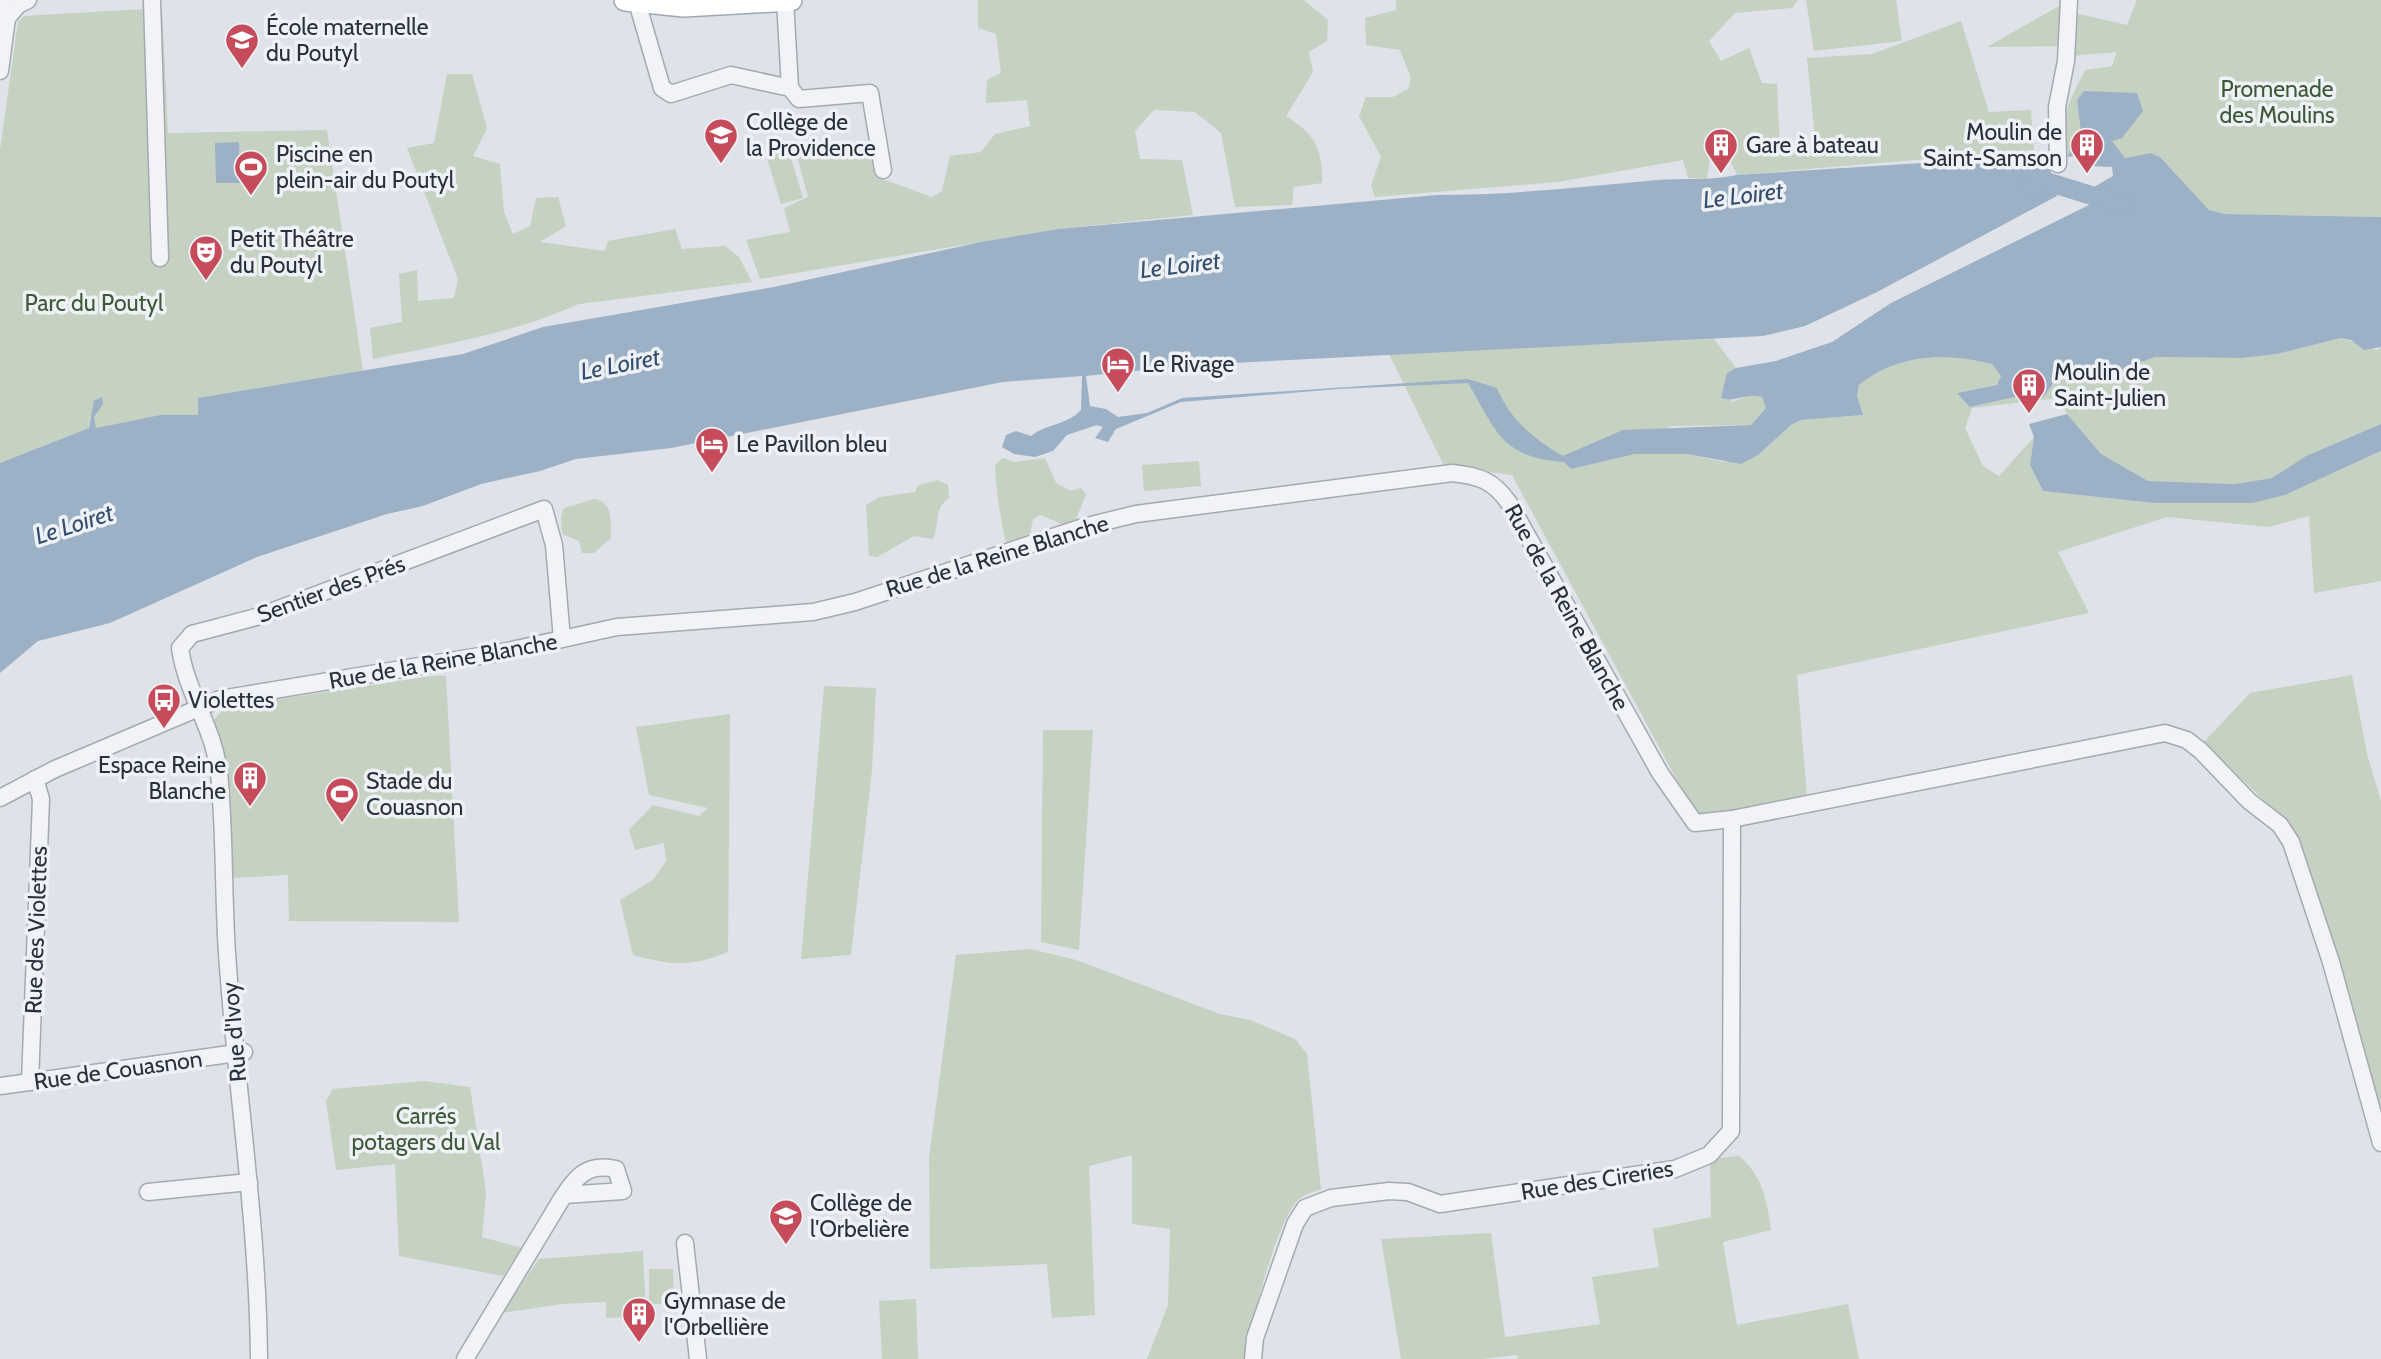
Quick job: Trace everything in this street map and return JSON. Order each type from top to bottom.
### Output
[{"type":"main road","points":[[631,1],[684,6],[791,0]]},
{"type":"street","points":[[0,71],[7,19],[3,0]]},
{"type":"street","points":[[7,19],[18,5],[28,0]]},
{"type":"street","points":[[152,0],[160,258]]},
{"type":"street","points":[[785,0],[790,88],[799,99],[870,93],[883,170]]},
{"type":"street","points":[[2058,164],[2057,107],[2066,61],[2069,0]]},
{"type":"street","points":[[631,1],[662,89],[671,94],[731,75],[790,88]]},
{"type":"street","name":"Rue de la Reine Blanche","points":[[0,798],[35,779],[220,699],[485,656],[617,627],[813,612],[855,602],[1083,527],[1136,514],[1452,473],[1483,477],[1499,488],[1509,503],[1660,773],[1689,817],[1702,824],[2104,743],[2165,733],[2187,740],[2249,801],[2280,825],[2291,842],[2331,962],[2381,1143]]},
{"type":"street","name":"Sentier des Prés","points":[[200,707],[187,682],[180,648],[192,634],[260,616],[544,509],[554,545],[562,639]]},
{"type":"street","name":"Rue d'Ivoy","points":[[200,707],[219,774],[227,953],[241,1053],[258,1277],[260,1359]]},
{"type":"street","name":"Rue des Violettes","points":[[30,1082],[41,799],[35,779]]},
{"type":"street","name":"Rue des Cireries","points":[[1253,1359],[1259,1325],[1295,1224],[1305,1208],[1331,1198],[1389,1191],[1408,1192],[1440,1204],[1675,1169],[1709,1155],[1731,1131],[1732,819]]},
{"type":"street","name":"Rue de Couasnon","points":[[0,1086],[241,1053]]},
{"type":"street","points":[[148,1192],[249,1182]]},
{"type":"street","points":[[465,1359],[564,1195]]},
{"type":"street","points":[[685,1243],[698,1359]]},
{"type":"green space","points":[[978,0],[1304,0],[1328,20],[1327,41],[1309,52],[1313,72],[1286,116],[1310,136],[1319,151],[1322,183],[1294,187],[1292,205],[1235,207],[1221,133],[1195,112],[1154,110],[1135,131],[1140,159],[1182,160],[1193,215],[1058,229],[760,279],[746,240],[790,232],[784,208],[808,197],[797,156],[867,145],[877,177],[932,197],[942,191],[950,156],[981,152],[995,134],[1030,126],[1027,100],[986,103],[987,80],[1001,73],[996,34],[978,28]]},
{"type":"green space","points":[[1396,0],[1798,0],[1792,8],[1735,13],[1709,41],[1721,61],[1749,48],[1762,83],[1777,84],[1780,151],[1816,148],[1807,58],[1872,54],[1961,21],[1989,112],[2031,110],[2034,150],[1737,175],[1727,154],[1710,157],[1707,179],[1688,178],[1683,160],[1558,182],[1375,197],[1371,185],[1381,157],[1359,116],[1366,97],[1393,97],[1408,89],[1411,78],[1400,50],[1366,45],[1365,18],[1396,10]]},
{"type":"green space","points":[[1806,0],[1896,0],[1902,41],[1814,51]]},
{"type":"green space","name":"Promenade des Moulins","points":[[2137,0],[2381,0],[2381,217],[2225,214],[2209,210],[2160,157],[2151,153],[2125,158],[2077,100],[2081,132],[2067,157],[2064,121],[2074,92],[2085,70],[2112,66],[2117,52],[2071,56],[2075,13],[2127,25]]},
{"type":"green space","points":[[2066,2],[2063,46],[1987,47]]},
{"type":"green space","name":"Parc du Poutyl","points":[[162,8],[168,133],[327,130],[363,371],[198,398],[198,415],[160,415],[96,428],[94,417],[103,404],[90,418],[89,428],[0,463],[0,150],[18,22],[24,16]]},
{"type":"green space","points":[[447,74],[472,74],[487,128],[473,156],[500,164],[504,212],[513,234],[530,226],[536,198],[558,197],[566,226],[540,242],[605,251],[608,241],[675,229],[682,249],[725,246],[739,257],[752,282],[579,304],[504,330],[373,359],[370,328],[402,322],[399,274],[417,270],[418,301],[454,298],[458,279],[407,148],[434,143]]},
{"type":"green space","points":[[788,148],[803,198],[781,204],[766,155]]},
{"type":"green space","points":[[2342,338],[2377,350],[2381,347],[2381,424],[2306,456],[2272,478],[2235,484],[2148,481],[2100,454],[2067,414],[2059,398],[1972,408],[1965,428],[1983,466],[1999,476],[2034,437],[2030,465],[2043,491],[2154,503],[2253,503],[2285,495],[2381,451],[2381,581],[2314,593],[2309,516],[2268,527],[2167,517],[2058,552],[2089,613],[1797,675],[1807,797],[1698,819],[1512,475],[1444,466],[1389,354],[1714,339],[1736,368],[1727,373],[1732,402],[1753,394],[1762,397],[1766,408],[1751,425],[1672,426],[1571,469],[1635,454],[1687,454],[1724,462],[1758,455],[1791,425],[1801,420],[1862,415],[1857,396],[1859,385],[1890,367],[1922,358],[1957,358],[1992,364],[2001,376],[1997,385],[1957,393],[1971,407],[2024,395],[2037,399],[2044,397],[2058,376],[2101,377],[2155,357],[2242,358],[2277,354]]},
{"type":"green space","points":[[1003,458],[1015,462],[1045,458],[1056,483],[1071,491],[1081,488],[1086,494],[1076,519],[1064,525],[1041,515],[1033,519],[1030,534],[1008,545],[1001,520],[995,472],[995,465]]},
{"type":"green space","points":[[1199,461],[1201,486],[1144,491],[1142,465]]},
{"type":"green space","points":[[938,480],[948,485],[949,498],[939,512],[933,539],[914,536],[877,557],[869,556],[866,505],[880,497],[915,492],[918,485]]},
{"type":"green space","points":[[594,499],[608,508],[611,538],[594,553],[582,553],[579,541],[562,534],[561,516],[564,508]]},
{"type":"green space","points":[[2352,675],[2367,754],[2381,801],[2381,1143],[2293,829],[2204,742],[2250,693]]},
{"type":"green space","name":"Stade du Couasnon","points":[[446,676],[459,922],[289,921],[288,875],[231,878],[212,722],[225,707]]},
{"type":"green space","points":[[824,686],[876,688],[872,770],[851,955],[801,959]]},
{"type":"green space","points":[[730,714],[728,952],[691,963],[659,961],[633,955],[620,900],[653,880],[666,861],[664,843],[635,850],[629,830],[653,805],[699,816],[708,808],[649,795],[636,727]]},
{"type":"green space","points":[[1043,730],[1093,730],[1079,950],[1041,942]]},
{"type":"green space","points":[[1030,949],[1076,960],[1220,1014],[1250,1020],[1295,1039],[1307,1054],[1321,1189],[1297,1201],[1281,1231],[1258,1301],[1246,1359],[1147,1359],[1168,1305],[1170,1229],[1132,1224],[1132,1155],[1089,1166],[1095,1315],[1052,1318],[1047,1264],[930,1269],[929,1158],[956,955]]},
{"type":"green space","name":"Carrés potagers du Val","points":[[424,1081],[470,1087],[486,1192],[482,1237],[522,1248],[503,1276],[399,1256],[395,1164],[336,1170],[326,1101],[333,1089]]},
{"type":"green space","points":[[1739,1156],[1759,1181],[1771,1230],[1723,1242],[1737,1325],[1848,1304],[1859,1359],[1518,1359],[1517,1355],[1482,1359],[1401,1359],[1381,1239],[1491,1233],[1505,1337],[1600,1324],[1592,1277],[1659,1267],[1653,1229],[1711,1217],[1710,1159]]},
{"type":"green space","points":[[643,1251],[646,1316],[606,1318],[606,1302],[562,1304],[501,1313],[539,1259]]},
{"type":"green space","points":[[649,1269],[673,1269],[674,1304],[649,1304]]},
{"type":"green space","points":[[916,1299],[918,1359],[882,1359],[879,1301]]},
{"type":"water","points":[[2084,91],[2137,93],[2143,111],[2122,138],[2112,141],[2125,158],[2151,153],[2160,157],[2209,210],[2225,214],[2381,217],[2381,347],[2364,350],[2351,340],[2341,338],[2277,354],[2242,358],[2155,357],[2101,377],[2058,376],[2044,397],[2037,399],[2024,395],[1970,407],[1957,393],[1997,385],[2001,376],[1992,364],[1957,358],[1922,358],[1889,367],[1859,385],[1857,396],[1863,415],[1801,420],[1791,425],[1758,455],[1741,464],[1687,454],[1635,454],[1571,469],[1564,462],[1526,454],[1503,439],[1468,383],[1338,389],[1181,402],[1116,429],[1108,442],[1095,438],[1103,427],[1097,425],[1067,435],[1053,451],[1035,457],[1014,454],[1002,447],[1006,435],[1016,431],[1031,436],[1069,419],[1081,410],[1082,376],[1003,382],[671,448],[576,459],[540,471],[481,484],[423,506],[387,514],[257,557],[110,623],[38,641],[0,673],[0,463],[89,428],[94,401],[102,397],[103,404],[94,417],[96,428],[160,415],[198,415],[198,398],[463,354],[543,327],[774,287],[981,242],[1058,229],[1437,195],[1519,192],[1657,180],[1707,179],[2047,155],[2057,196],[1877,292],[1805,326],[1763,336],[1193,365],[1086,376],[1090,406],[1106,409],[1118,417],[1147,413],[1182,398],[1468,379],[1497,388],[1509,410],[1524,428],[1563,456],[1623,430],[1751,425],[1766,408],[1762,397],[1721,398],[1727,373],[1736,368],[1776,361],[1832,342],[1891,303],[2099,200],[2094,187],[2113,176],[2112,167],[2088,166],[2094,159],[2092,153],[2067,157],[2081,132],[2077,100]]},
{"type":"water","points":[[239,142],[240,183],[216,183],[215,143]]},
{"type":"water","points":[[2067,414],[2101,454],[2148,481],[2235,484],[2272,478],[2306,456],[2381,424],[2381,451],[2285,495],[2253,503],[2154,503],[2043,491],[2030,465],[2034,437],[2029,424]]},
{"type":"waterway","name":"Le Loiret","points":[[2030,185],[2048,182],[2122,205]]},
{"type":"place","name":"École maternelle du Poutyl","points":[[242,70]]},
{"type":"place","name":"Collège de la Providence","points":[[721,165]]},
{"type":"place","name":"Gare à bateau","points":[[1721,175]]},
{"type":"place","name":"Moulin de Saint-Samson","points":[[2087,175]]},
{"type":"place","name":"Piscine en plein-air du Poutyl","points":[[251,197]]},
{"type":"place","name":"Petit Théâtre du Poutyl","points":[[206,282]]},
{"type":"place","name":"Le Rivage","points":[[1118,394]]},
{"type":"place","name":"Moulin de Saint-Julien","points":[[2029,415]]},
{"type":"place","name":"Le Pavillon bleu","points":[[712,474]]},
{"type":"place","name":"Violettes","points":[[164,730]]},
{"type":"place","name":"Espace Reine Blanche","points":[[250,808]]},
{"type":"place","name":"Stade du Couasnon","points":[[342,824]]},
{"type":"place","name":"Collège de l'Orbelière","points":[[786,1246]]},
{"type":"place","name":"Gymnase de l'Orbellière","points":[[639,1344]]}]
